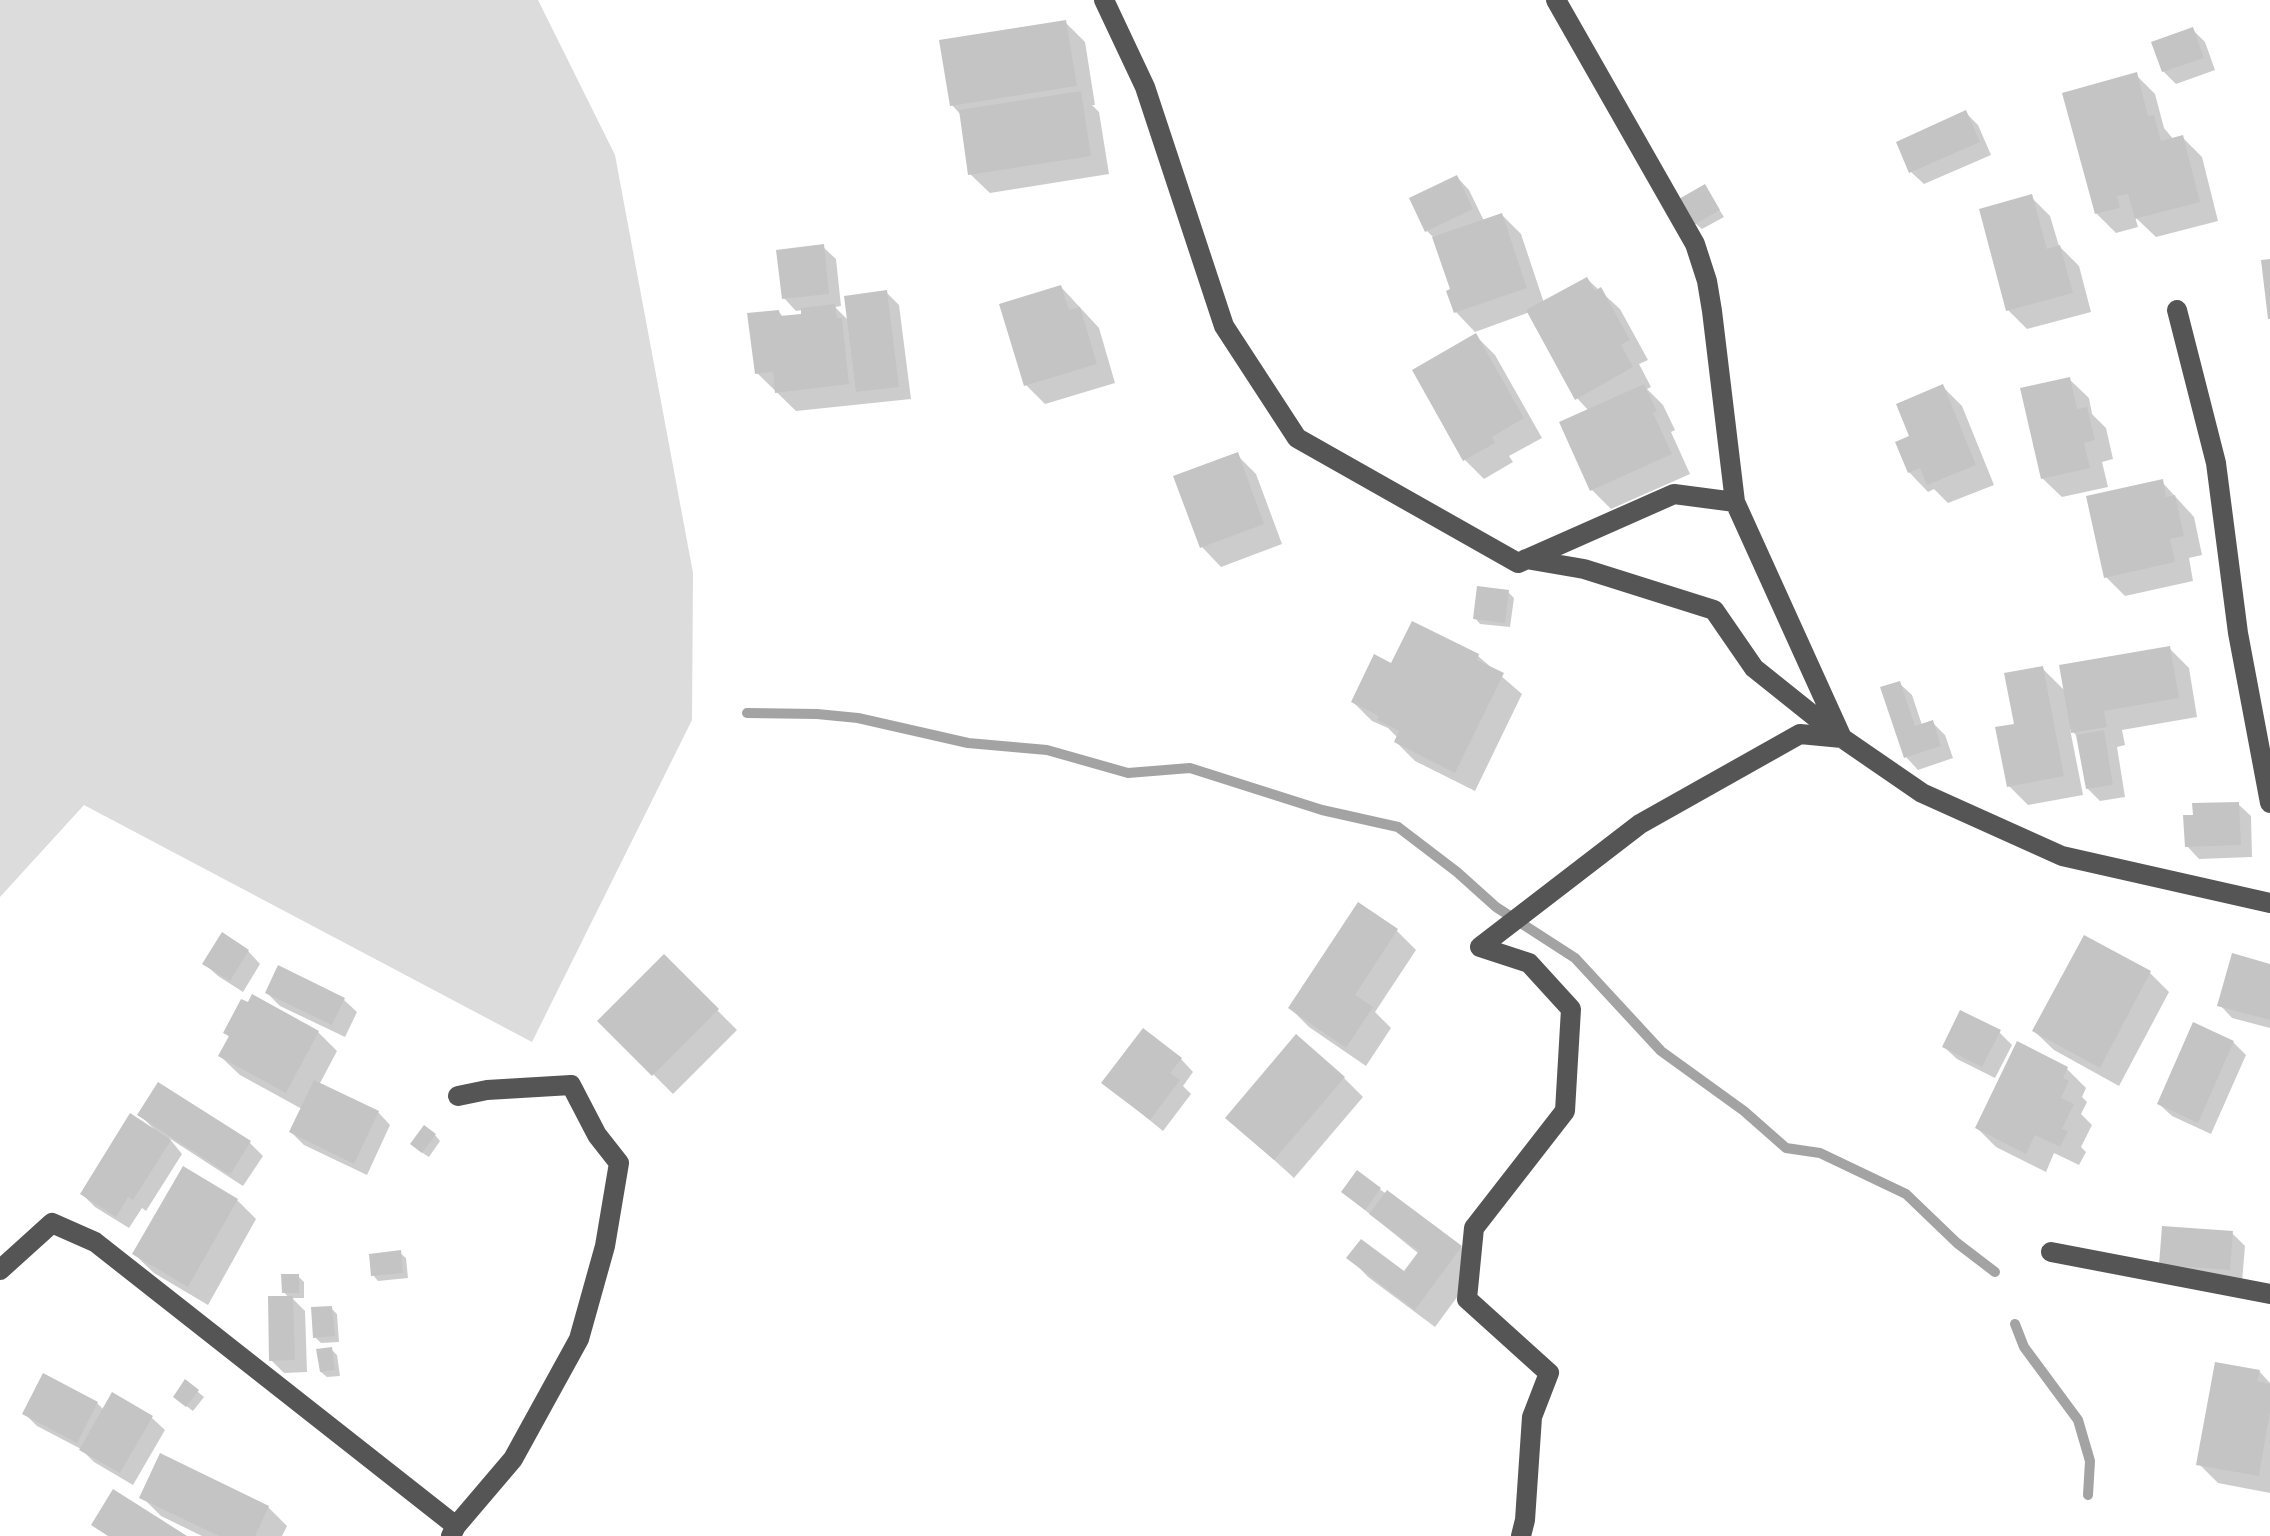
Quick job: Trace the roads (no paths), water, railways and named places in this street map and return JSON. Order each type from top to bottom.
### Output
[{"type":"street","points":[[1104,0],[1145,87],[1224,326],[1297,438],[1518,563],[1674,494],[1735,502]]},
{"type":"street","points":[[1556,0],[1695,244],[1710,296],[1735,502],[1842,738]]},
{"type":"street","points":[[2177,310],[2216,463],[2238,633],[2270,803]]},
{"type":"street","points":[[1526,559],[1584,569],[1714,610],[1754,668],[1842,738],[1922,793],[2062,856],[2270,903]]},
{"type":"street","points":[[1521,1536],[1525,1520],[1532,1417],[1549,1373],[1467,1299],[1472,1242],[1474,1228],[1565,1111],[1571,1009],[1529,963],[1480,947],[1640,824],[1800,734],[1842,738]]},
{"type":"street","points":[[0,1270],[52,1223],[95,1242],[453,1531],[513,1459],[579,1339],[605,1246],[619,1163],[597,1135],[571,1085],[487,1090],[458,1096]]},
{"type":"street","points":[[2051,1252],[2270,1294]]},
{"type":"waterway","points":[[747,713],[858,718],[968,743],[1047,750],[1128,773],[1190,768],[1322,810],[1398,827],[1457,872],[1496,907],[1575,958],[1661,1051],[1744,1111],[1786,1148],[1820,1153],[1906,1194],[1957,1243],[1995,1272]]},
{"type":"waterway","points":[[2015,1324],[2024,1347],[2078,1420],[2090,1461],[2088,1495]]}]
